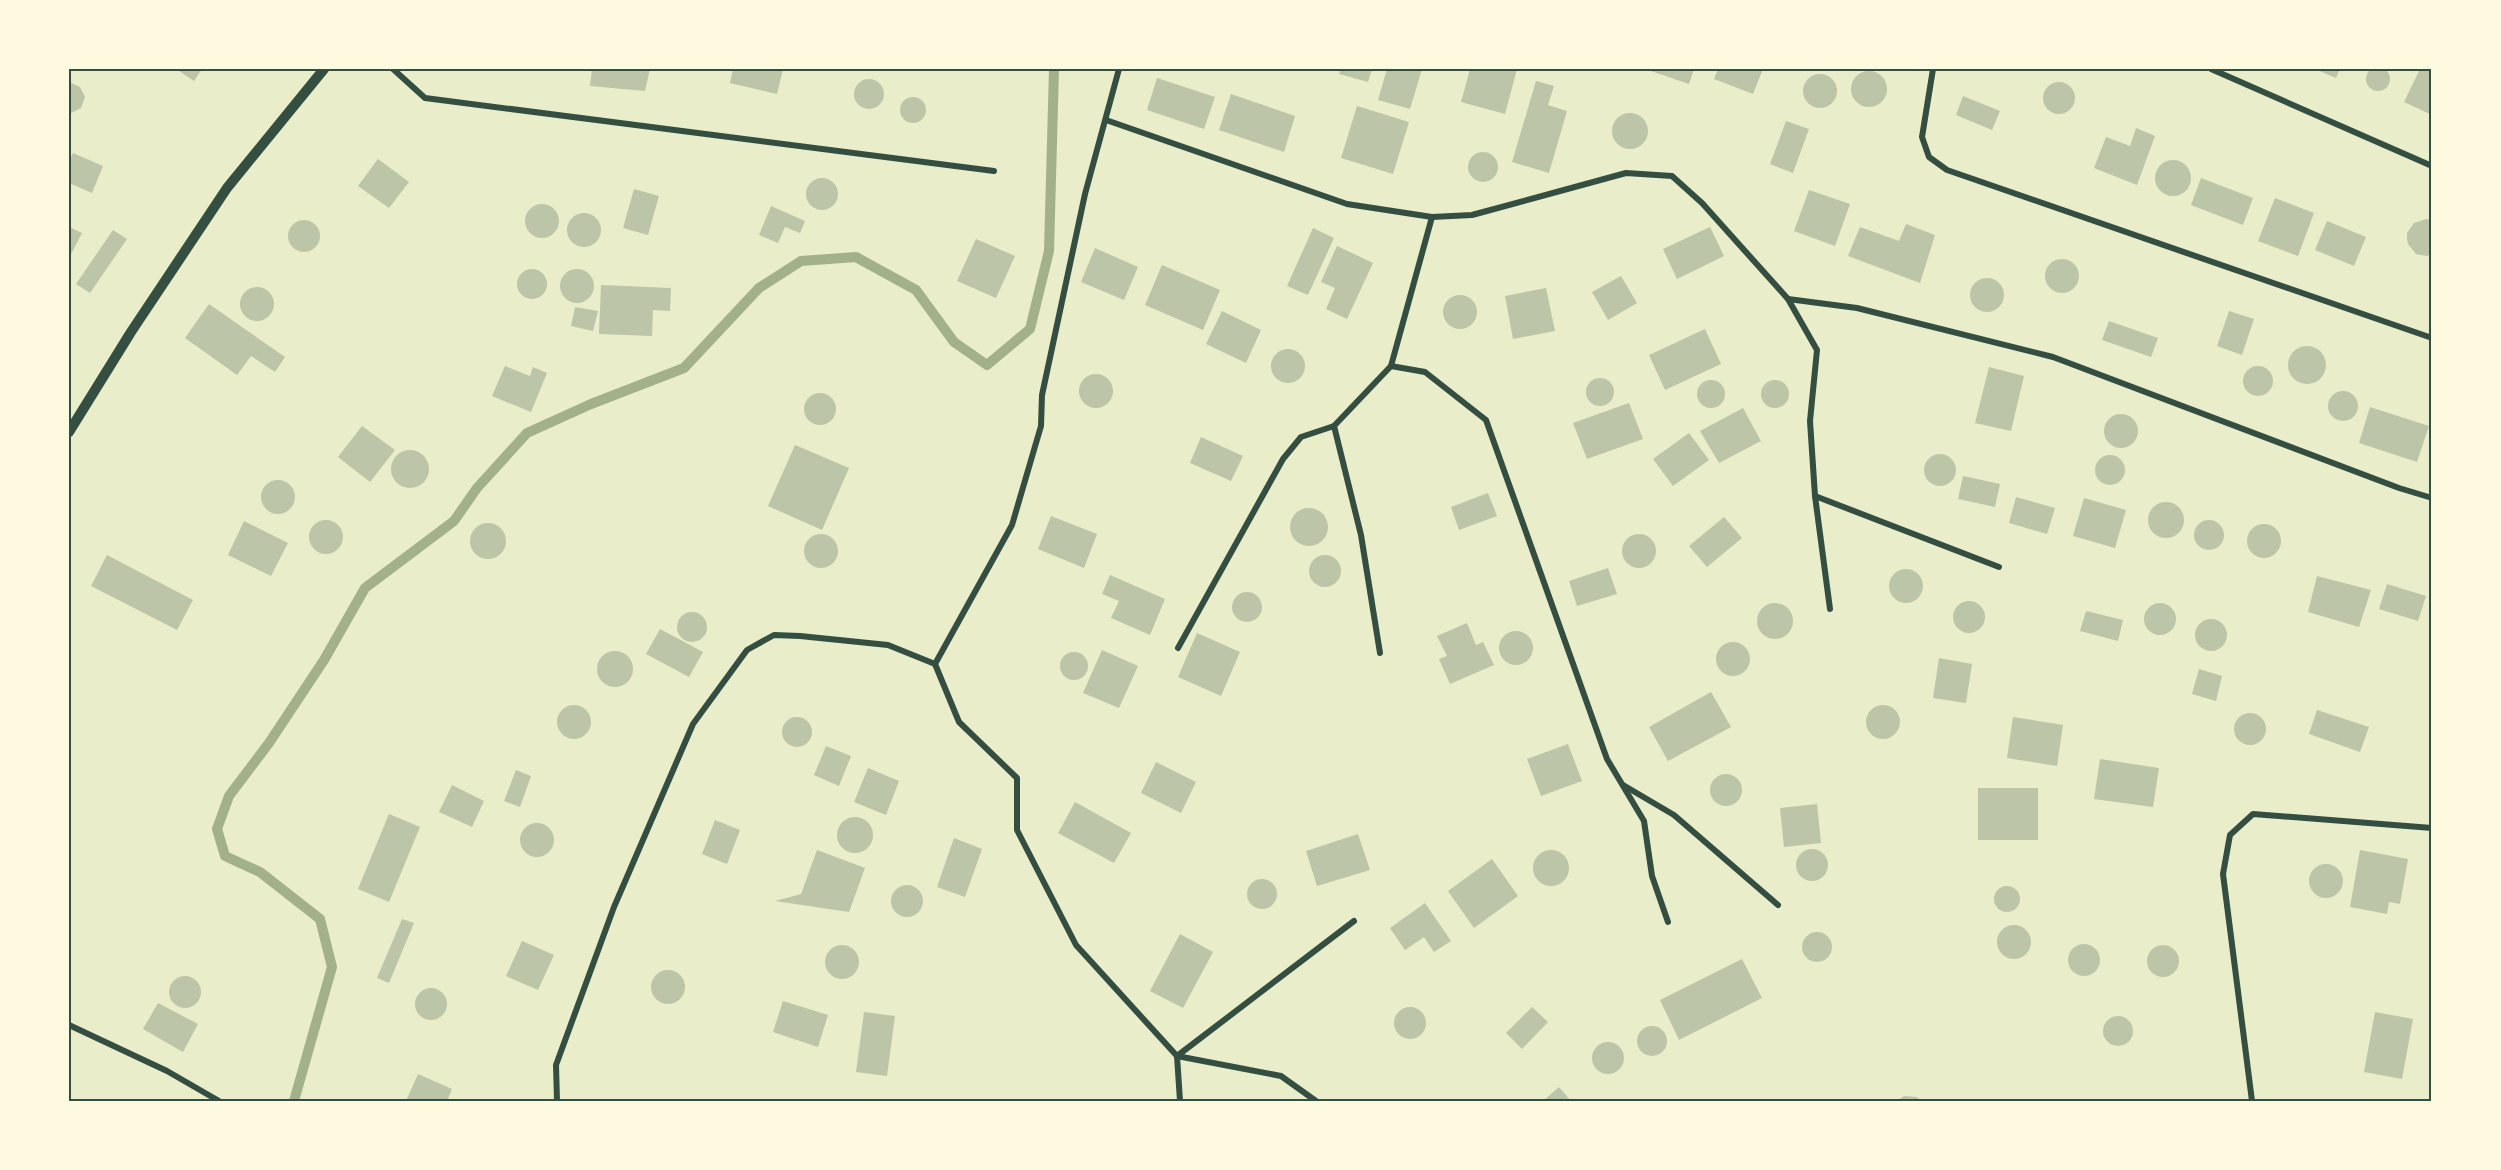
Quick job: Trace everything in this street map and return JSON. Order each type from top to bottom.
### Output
[{"type":"street","points":[[69,432],[131,332],[227,189],[324,69]]},
{"type":"street","points":[[393,69],[425,98],[994,171]]},
{"type":"street","points":[[935,664],[1012,525],[1041,426],[1042,395],[1084,194],[1119,69]]},
{"type":"street","points":[[1933,69],[1922,137],[1929,157],[1947,170],[2432,338]]},
{"type":"street","points":[[2211,69],[2432,166]]},
{"type":"street","points":[[1106,120],[1347,204],[1432,217],[1472,215],[1626,173],[1672,176],[1702,202],[1788,300],[1816,350],[1810,421],[1815,496],[1830,609]]},
{"type":"street","points":[[1178,648],[1283,459],[1301,437],[1334,426],[1390,366],[1432,217]]},
{"type":"street","points":[[1788,300],[1857,308],[2053,357],[2399,488],[2432,498]]},
{"type":"street","points":[[1390,366],[1425,372],[1486,420],[1607,759],[1644,821],[1652,876],[1668,922]]},
{"type":"street","points":[[1334,426],[1361,535],[1380,653]]},
{"type":"street","points":[[1815,496],[1999,567]]},
{"type":"street","points":[[557,1101],[556,1065],[614,908],[693,724],[747,650],[774,635],[888,645],[935,664],[958,722],[1017,778],[1017,830],[1076,945],[1177,1056],[1281,1076],[1316,1101]]},
{"type":"street","points":[[1623,785],[1674,815],[1778,905]]},
{"type":"street","points":[[2252,1101],[2223,874],[2230,835],[2253,814],[2432,828]]},
{"type":"street","points":[[1177,1056],[1354,921]]},
{"type":"street","points":[[69,1025],[167,1071],[219,1101]]},
{"type":"street","points":[[1177,1056],[1180,1101]]},
{"type":"building","points":[[2378,67],[2387,70],[2390,79],[2387,88],[2378,91],[2369,88],[2366,79],[2369,70]]},
{"type":"building","points":[[176,69],[202,69],[194,81]]},
{"type":"building","points":[[592,69],[650,69],[645,91],[590,86]]},
{"type":"building","points":[[733,69],[783,69],[777,94],[730,83]]},
{"type":"building","points":[[1341,69],[1372,69],[1368,82],[1339,74]]},
{"type":"building","points":[[1387,69],[1422,69],[1410,109],[1378,100]]},
{"type":"building","points":[[1470,69],[1517,69],[1505,114],[1461,102]]},
{"type":"building","points":[[1645,69],[1694,69],[1689,84]]},
{"type":"building","points":[[1718,69],[1763,69],[1753,94],[1714,79]]},
{"type":"building","points":[[2315,69],[2340,69],[2336,78]]},
{"type":"building","points":[[2420,69],[2432,70],[2432,115],[2404,102]]},
{"type":"building","points":[[1869,71],[1881,77],[1887,89],[1881,101],[1869,107],[1857,101],[1851,89],[1857,77]]},
{"type":"building","points":[[1820,74],[1832,79],[1837,91],[1832,103],[1820,108],[1808,103],[1803,91],[1808,79]]},
{"type":"building","points":[[1157,78],[1215,97],[1204,129],[1147,110]]},
{"type":"building","points":[[869,79],[880,83],[884,94],[880,105],[869,109],[858,105],[854,94],[858,83]]},
{"type":"building","points":[[1536,81],[1554,86],[1548,105],[1567,111],[1549,173],[1512,162]]},
{"type":"building","points":[[69,82],[80,87],[85,97],[81,108],[69,114]]},
{"type":"building","points":[[2059,82],[2070,87],[2075,98],[2070,109],[2059,114],[2048,109],[2043,98],[2048,87]]},
{"type":"building","points":[[1231,94],[1295,116],[1284,152],[1219,130]]},
{"type":"building","points":[[1963,96],[2000,111],[1992,130],[1956,115]]},
{"type":"building","points":[[913,97],[922,101],[926,110],[922,119],[913,123],[904,119],[900,110],[904,101]]},
{"type":"building","points":[[1357,106],[1409,122],[1393,174],[1341,158]]},
{"type":"building","points":[[1630,113],[1643,118],[1648,131],[1643,144],[1630,149],[1617,144],[1612,131],[1617,118]]},
{"type":"building","points":[[1786,121],[1809,129],[1793,173],[1770,164]]},
{"type":"building","points":[[2136,128],[2155,136],[2137,185],[2094,168],[2106,137],[2130,146]]},
{"type":"building","points":[[1483,152],[1489,153],[1497,161],[1497,173],[1489,181],[1483,182],[1477,181],[1469,173],[1468,167],[1469,161],[1477,153]]},
{"type":"building","points":[[73,153],[103,166],[92,193],[69,183],[69,162]]},
{"type":"building","points":[[378,159],[409,182],[389,208],[358,186]]},
{"type":"building","points":[[2173,160],[2186,165],[2191,178],[2186,191],[2173,196],[2160,191],[2155,178],[2160,165]]},
{"type":"building","points":[[822,178],[833,183],[838,194],[833,205],[822,210],[811,205],[806,194],[811,183]]},
{"type":"building","points":[[2201,178],[2253,198],[2243,225],[2191,205]]},
{"type":"building","points":[[634,189],[659,196],[648,235],[623,228]]},
{"type":"building","points":[[1809,190],[1850,204],[1835,246],[1794,231]]},
{"type":"building","points":[[2275,198],[2314,213],[2298,256],[2258,241]]},
{"type":"building","points":[[542,204],[554,209],[559,221],[554,233],[542,238],[530,233],[525,221],[530,209]]},
{"type":"building","points":[[771,206],[805,221],[800,233],[785,227],[778,243],[759,235]]},
{"type":"building","points":[[584,213],[596,218],[601,230],[596,242],[584,247],[572,242],[567,230],[572,218]]},
{"type":"building","points":[[2426,219],[2432,220],[2432,254],[2427,256],[2416,254],[2407,239],[2407,233],[2414,223]]},
{"type":"building","points":[[304,220],[315,225],[320,236],[315,247],[304,252],[293,247],[288,236],[293,225]]},
{"type":"building","points":[[2327,221],[2366,237],[2354,266],[2315,250]]},
{"type":"building","points":[[1906,224],[1935,235],[1920,283],[1848,256],[1860,227],[1899,241]]},
{"type":"building","points":[[69,227],[82,233],[69,258]]},
{"type":"building","points":[[1710,227],[1724,256],[1677,279],[1663,249]]},
{"type":"building","points":[[1313,228],[1334,238],[1308,295],[1287,286]]},
{"type":"building","points":[[113,230],[127,239],[90,293],[76,284]]},
{"type":"building","points":[[976,239],[1015,256],[996,298],[957,281]]},
{"type":"building","points":[[1337,246],[1373,263],[1347,319],[1326,309],[1335,288],[1321,282]]},
{"type":"building","points":[[1095,248],[1138,267],[1124,300],[1081,282]]},
{"type":"building","points":[[2062,259],[2074,264],[2079,276],[2074,288],[2062,293],[2050,288],[2045,276],[2050,264]]},
{"type":"building","points":[[1162,265],[1220,290],[1203,330],[1145,305]]},
{"type":"building","points":[[532,269],[543,273],[547,284],[543,295],[532,299],[521,295],[517,284],[521,273]]},
{"type":"building","points":[[577,269],[589,274],[594,286],[589,298],[577,303],[565,298],[560,286],[565,274]]},
{"type":"building","points":[[1621,276],[1637,303],[1608,320],[1592,292]]},
{"type":"building","points":[[1987,278],[1999,283],[2004,295],[1999,307],[1987,312],[1975,307],[1970,295],[1975,283]]},
{"type":"building","points":[[601,285],[671,288],[670,311],[653,310],[652,336],[599,334]]},
{"type":"building","points":[[257,287],[269,292],[274,304],[269,316],[257,321],[245,316],[240,304],[245,292]]},
{"type":"building","points":[[1546,288],[1555,331],[1513,339],[1505,296]]},
{"type":"building","points":[[1460,295],[1472,300],[1477,312],[1472,324],[1460,329],[1448,324],[1443,312],[1448,300]]},
{"type":"building","points":[[209,304],[285,357],[275,372],[251,356],[237,375],[185,338]]},
{"type":"building","points":[[575,307],[598,311],[593,331],[571,326]]},
{"type":"building","points":[[1222,311],[1261,330],[1246,363],[1206,344]]},
{"type":"building","points":[[2229,311],[2254,319],[2242,355],[2217,346]]},
{"type":"building","points":[[2109,321],[2158,338],[2151,357],[2102,340]]},
{"type":"building","points":[[1705,329],[1721,364],[1665,390],[1649,355]]},
{"type":"building","points":[[2307,346],[2320,352],[2326,365],[2320,378],[2307,384],[2294,378],[2288,365],[2294,352]]},
{"type":"building","points":[[1288,349],[1300,354],[1305,366],[1300,378],[1288,383],[1276,378],[1271,366],[1276,354]]},
{"type":"building","points":[[505,366],[530,376],[533,367],[547,373],[531,412],[492,396]]},
{"type":"building","points":[[2258,366],[2269,370],[2273,381],[2269,392],[2258,396],[2247,392],[2243,381],[2247,370]]},
{"type":"building","points":[[1989,367],[2024,376],[2011,431],[1975,423]]},
{"type":"building","points":[[1096,374],[1108,379],[1113,391],[1108,403],[1096,408],[1084,403],[1079,391],[1084,379]]},
{"type":"building","points":[[1600,378],[1610,382],[1614,392],[1610,402],[1600,406],[1590,402],[1586,392],[1590,382]]},
{"type":"building","points":[[1711,380],[1721,384],[1725,394],[1721,404],[1711,408],[1701,404],[1697,394],[1701,384]]},
{"type":"building","points":[[1775,380],[1785,384],[1789,394],[1785,404],[1775,408],[1765,404],[1761,394],[1765,384]]},
{"type":"building","points":[[2343,391],[2354,395],[2358,406],[2354,417],[2343,421],[2332,417],[2328,406],[2332,395]]},
{"type":"building","points":[[820,393],[831,398],[836,409],[831,420],[820,425],[809,420],[804,409],[809,398]]},
{"type":"building","points":[[1629,403],[1643,439],[1587,459],[1573,423]]},
{"type":"building","points":[[2370,407],[2429,426],[2417,462],[2359,443]]},
{"type":"building","points":[[1743,408],[1761,441],[1719,463],[1700,431]]},
{"type":"building","points":[[2121,414],[2133,419],[2138,431],[2133,443],[2121,448],[2109,443],[2104,431],[2109,419]]},
{"type":"building","points":[[362,426],[395,450],[370,482],[338,457]]},
{"type":"building","points":[[1689,433],[1709,460],[1673,486],[1653,459]]},
{"type":"building","points":[[1201,437],[1243,456],[1231,481],[1190,463]]},
{"type":"building","points":[[795,445],[849,468],[822,530],[768,506]]},
{"type":"building","points":[[410,450],[423,456],[429,469],[423,482],[410,488],[397,482],[391,469],[397,456]]},
{"type":"building","points":[[1940,454],[1951,459],[1956,470],[1951,481],[1940,486],[1929,481],[1924,470],[1929,459]]},
{"type":"building","points":[[2110,455],[2121,459],[2125,470],[2121,481],[2110,485],[2099,481],[2095,470],[2099,459]]},
{"type":"building","points":[[1963,476],[2000,484],[1995,507],[1958,499]]},
{"type":"building","points":[[278,480],[290,485],[295,497],[290,509],[278,514],[266,509],[261,497],[266,485]]},
{"type":"building","points":[[1488,493],[1497,516],[1459,530],[1451,507]]},
{"type":"building","points":[[2016,497],[2055,508],[2047,534],[2009,523]]},
{"type":"building","points":[[2084,498],[2126,510],[2115,548],[2073,536]]},
{"type":"building","points":[[2166,502],[2179,507],[2184,520],[2179,533],[2166,538],[2153,533],[2148,520],[2153,507]]},
{"type":"building","points":[[1309,508],[1322,514],[1328,527],[1322,540],[1309,546],[1296,540],[1290,527],[1296,514]]},
{"type":"building","points":[[1051,516],[1097,534],[1084,568],[1038,549]]},
{"type":"building","points":[[1724,517],[1742,538],[1707,567],[1689,546]]},
{"type":"building","points":[[326,520],[338,525],[343,537],[338,549],[326,554],[314,549],[309,537],[314,525]]},
{"type":"building","points":[[2209,520],[2220,524],[2224,535],[2220,546],[2209,550],[2198,546],[2194,535],[2198,524]]},
{"type":"building","points":[[244,521],[288,543],[271,576],[228,555]]},
{"type":"building","points":[[488,523],[501,528],[506,541],[501,554],[488,559],[475,554],[470,541],[475,528]]},
{"type":"building","points":[[2264,524],[2276,529],[2281,541],[2276,553],[2264,558],[2252,553],[2247,541],[2252,529]]},
{"type":"building","points":[[821,534],[833,539],[838,551],[833,563],[821,568],[809,563],[804,551],[809,539]]},
{"type":"building","points":[[1639,534],[1651,539],[1656,551],[1651,563],[1639,568],[1627,563],[1622,551],[1627,539]]},
{"type":"building","points":[[107,555],[193,600],[177,630],[91,586]]},
{"type":"building","points":[[1325,555],[1337,559],[1341,571],[1337,583],[1325,587],[1313,583],[1309,571],[1313,559]]},
{"type":"building","points":[[1608,568],[1617,594],[1577,606],[1569,581]]},
{"type":"building","points":[[1906,569],[1918,574],[1923,586],[1918,598],[1906,603],[1894,598],[1889,586],[1894,574]]},
{"type":"building","points":[[1110,575],[1165,599],[1150,635],[1111,618],[1119,601],[1102,594]]},
{"type":"building","points":[[2317,576],[2371,590],[2359,627],[2308,612]]},
{"type":"building","points":[[2387,584],[2426,596],[2418,621],[2379,609]]},
{"type":"building","points":[[1247,592],[1258,596],[1262,607],[1258,618],[1247,622],[1236,618],[1232,607],[1236,596]]},
{"type":"building","points":[[1969,601],[1980,606],[1985,617],[1980,628],[1969,633],[1958,628],[1953,617],[1958,606]]},
{"type":"building","points":[[1775,603],[1787,609],[1793,621],[1787,633],[1775,639],[1763,633],[1757,621],[1763,609]]},
{"type":"building","points":[[2160,603],[2171,608],[2176,619],[2171,630],[2160,635],[2149,630],[2144,619],[2149,608]]},
{"type":"building","points":[[2086,611],[2123,620],[2118,641],[2080,631]]},
{"type":"building","points":[[692,612],[703,616],[707,627],[703,638],[692,642],[681,638],[677,627],[681,616]]},
{"type":"building","points":[[2211,619],[2223,623],[2227,635],[2223,647],[2211,651],[2199,647],[2195,635],[2199,623]]},
{"type":"building","points":[[1467,623],[1476,645],[1483,642],[1494,665],[1450,684],[1439,659],[1447,656],[1437,636]]},
{"type":"building","points":[[660,629],[703,652],[689,677],[646,654]]},
{"type":"building","points":[[1516,631],[1528,636],[1533,648],[1528,660],[1516,665],[1504,660],[1499,648],[1504,636]]},
{"type":"building","points":[[1197,633],[1240,652],[1221,696],[1178,677]]},
{"type":"building","points":[[1733,642],[1745,647],[1750,659],[1745,671],[1733,676],[1721,671],[1716,659],[1721,647]]},
{"type":"building","points":[[1102,650],[1138,666],[1119,708],[1083,693]]},
{"type":"building","points":[[615,651],[627,657],[633,669],[627,681],[615,687],[603,681],[597,669],[603,657]]},
{"type":"building","points":[[1074,652],[1084,656],[1088,666],[1084,676],[1074,680],[1064,676],[1060,666],[1064,656]]},
{"type":"building","points":[[1939,658],[1972,664],[1966,703],[1933,698]]},
{"type":"building","points":[[2199,669],[2222,676],[2216,701],[2192,694]]},
{"type":"building","points":[[1711,692],[1731,727],[1668,761],[1649,727]]},
{"type":"building","points":[[574,705],[586,710],[591,722],[586,734],[574,739],[562,734],[557,722],[562,710]]},
{"type":"building","points":[[1883,705],[1895,710],[1900,722],[1895,734],[1883,739],[1871,734],[1866,722],[1871,710]]},
{"type":"building","points":[[2317,710],[2369,727],[2360,752],[2309,734]]},
{"type":"building","points":[[2250,713],[2261,718],[2266,729],[2261,740],[2250,745],[2239,740],[2234,729],[2239,718]]},
{"type":"building","points":[[797,717],[808,721],[812,732],[808,743],[797,747],[786,743],[782,732],[786,721]]},
{"type":"building","points":[[2013,717],[2063,725],[2057,766],[2007,758]]},
{"type":"building","points":[[1568,744],[1582,781],[1541,796],[1527,759]]},
{"type":"building","points":[[826,746],[851,756],[839,786],[814,775]]},
{"type":"building","points":[[2100,759],[2159,768],[2153,807],[2094,799]]},
{"type":"building","points":[[1156,762],[1196,782],[1181,813],[1141,793]]},
{"type":"building","points":[[868,768],[899,781],[886,815],[854,802]]},
{"type":"building","points":[[516,770],[531,776],[520,807],[504,801]]},
{"type":"building","points":[[1726,774],[1738,778],[1742,790],[1738,802],[1726,806],[1714,802],[1710,790],[1714,778]]},
{"type":"building","points":[[452,785],[484,801],[472,827],[439,812]]},
{"type":"building","points":[[1978,788],[2038,788],[2038,840],[1978,840]]},
{"type":"building","points":[[1075,802],[1131,833],[1114,863],[1058,833]]},
{"type":"building","points":[[1817,804],[1821,843],[1784,847],[1780,808]]},
{"type":"building","points":[[389,814],[420,827],[389,902],[358,889]]},
{"type":"building","points":[[855,817],[868,822],[873,835],[868,848],[855,853],[842,848],[837,835],[842,822]]},
{"type":"building","points":[[715,820],[740,830],[727,864],[702,854]]},
{"type":"building","points":[[537,823],[549,828],[554,840],[549,852],[537,857],[525,852],[520,840],[525,828]]},
{"type":"building","points":[[1358,834],[1370,870],[1317,886],[1306,851]]},
{"type":"building","points":[[954,838],[982,849],[965,897],[937,887]]},
{"type":"building","points":[[1812,849],[1823,854],[1828,865],[1823,876],[1812,881],[1801,876],[1796,865],[1801,854]]},
{"type":"building","points":[[817,850],[865,868],[849,912],[775,901],[801,894]]},
{"type":"building","points":[[1551,850],[1564,855],[1569,868],[1564,881],[1551,886],[1538,881],[1533,868],[1538,855]]},
{"type":"building","points":[[2360,850],[2408,859],[2400,904],[2389,902],[2387,914],[2350,907]]},
{"type":"building","points":[[1492,859],[1518,896],[1474,928],[1448,891]]},
{"type":"building","points":[[2326,864],[2338,869],[2343,881],[2338,893],[2326,898],[2314,893],[2309,881],[2314,869]]},
{"type":"building","points":[[1262,879],[1273,883],[1277,894],[1273,905],[1262,909],[1251,905],[1247,894],[1251,883]]},
{"type":"building","points":[[907,885],[919,889],[923,901],[919,913],[907,917],[895,913],[891,901],[895,889]]},
{"type":"building","points":[[2007,886],[2016,890],[2020,899],[2016,908],[2007,912],[1998,908],[1994,899],[1998,890]]},
{"type":"building","points":[[1425,903],[1451,941],[1434,952],[1424,937],[1405,950],[1390,928]]},
{"type":"building","points":[[402,919],[414,923],[389,983],[377,978]]},
{"type":"building","points":[[2014,925],[2026,930],[2031,942],[2026,954],[2014,959],[2002,954],[1997,942],[2002,930]]},
{"type":"building","points":[[1817,932],[1828,936],[1832,947],[1828,958],[1817,962],[1806,958],[1802,947],[1806,936]]},
{"type":"building","points":[[1180,934],[1213,952],[1183,1008],[1150,991]]},
{"type":"building","points":[[522,941],[554,955],[538,990],[506,976]]},
{"type":"building","points":[[2084,944],[2095,949],[2100,960],[2095,971],[2084,976],[2073,971],[2068,960],[2073,949]]},
{"type":"building","points":[[842,945],[854,950],[859,962],[854,974],[842,979],[830,974],[825,962],[830,950]]},
{"type":"building","points":[[2163,945],[2174,950],[2179,961],[2174,972],[2163,977],[2152,972],[2147,961],[2152,950]]},
{"type":"building","points":[[1742,959],[1762,998],[1679,1040],[1660,1000]]},
{"type":"building","points":[[668,970],[680,975],[685,987],[680,999],[668,1004],[656,999],[651,987],[656,975]]},
{"type":"building","points":[[185,976],[196,981],[201,992],[196,1003],[185,1008],[174,1003],[169,992],[174,981]]},
{"type":"building","points":[[431,988],[442,993],[447,1004],[442,1015],[431,1020],[420,1015],[415,1004],[420,993]]},
{"type":"building","points":[[783,1001],[828,1015],[818,1047],[773,1032]]},
{"type":"building","points":[[158,1003],[198,1024],[183,1052],[143,1029]]},
{"type":"building","points":[[1410,1007],[1421,1012],[1426,1023],[1421,1034],[1410,1039],[1399,1034],[1394,1023],[1399,1012]]},
{"type":"building","points":[[1532,1007],[1548,1022],[1522,1049],[1506,1033]]},
{"type":"building","points":[[864,1012],[895,1016],[887,1076],[856,1072]]},
{"type":"building","points":[[2375,1012],[2413,1019],[2402,1079],[2364,1072]]},
{"type":"building","points":[[2118,1016],[2129,1020],[2133,1031],[2129,1042],[2118,1046],[2107,1042],[2103,1031],[2107,1020]]},
{"type":"building","points":[[1652,1026],[1663,1030],[1667,1041],[1663,1052],[1652,1056],[1641,1052],[1637,1041],[1641,1030]]},
{"type":"building","points":[[1608,1042],[1619,1047],[1624,1058],[1619,1069],[1608,1074],[1597,1069],[1592,1058],[1597,1047]]},
{"type":"building","points":[[418,1074],[452,1089],[447,1101],[406,1101]]},
{"type":"building","points":[[1559,1087],[1571,1101],[1543,1101]]},
{"type":"building","points":[[1904,1096],[1916,1097],[1923,1101],[1897,1101]]},
{"type":"waterway","points":[[294,1101],[332,967],[320,919],[260,872],[225,856],[217,829],[229,796],[269,743],[324,660],[365,588],[454,521],[477,488],[527,433],[591,404],[684,368],[759,288],[801,261],[856,257],[916,290],[954,342],[987,365],[1030,329],[1049,251],[1054,69]]}]
